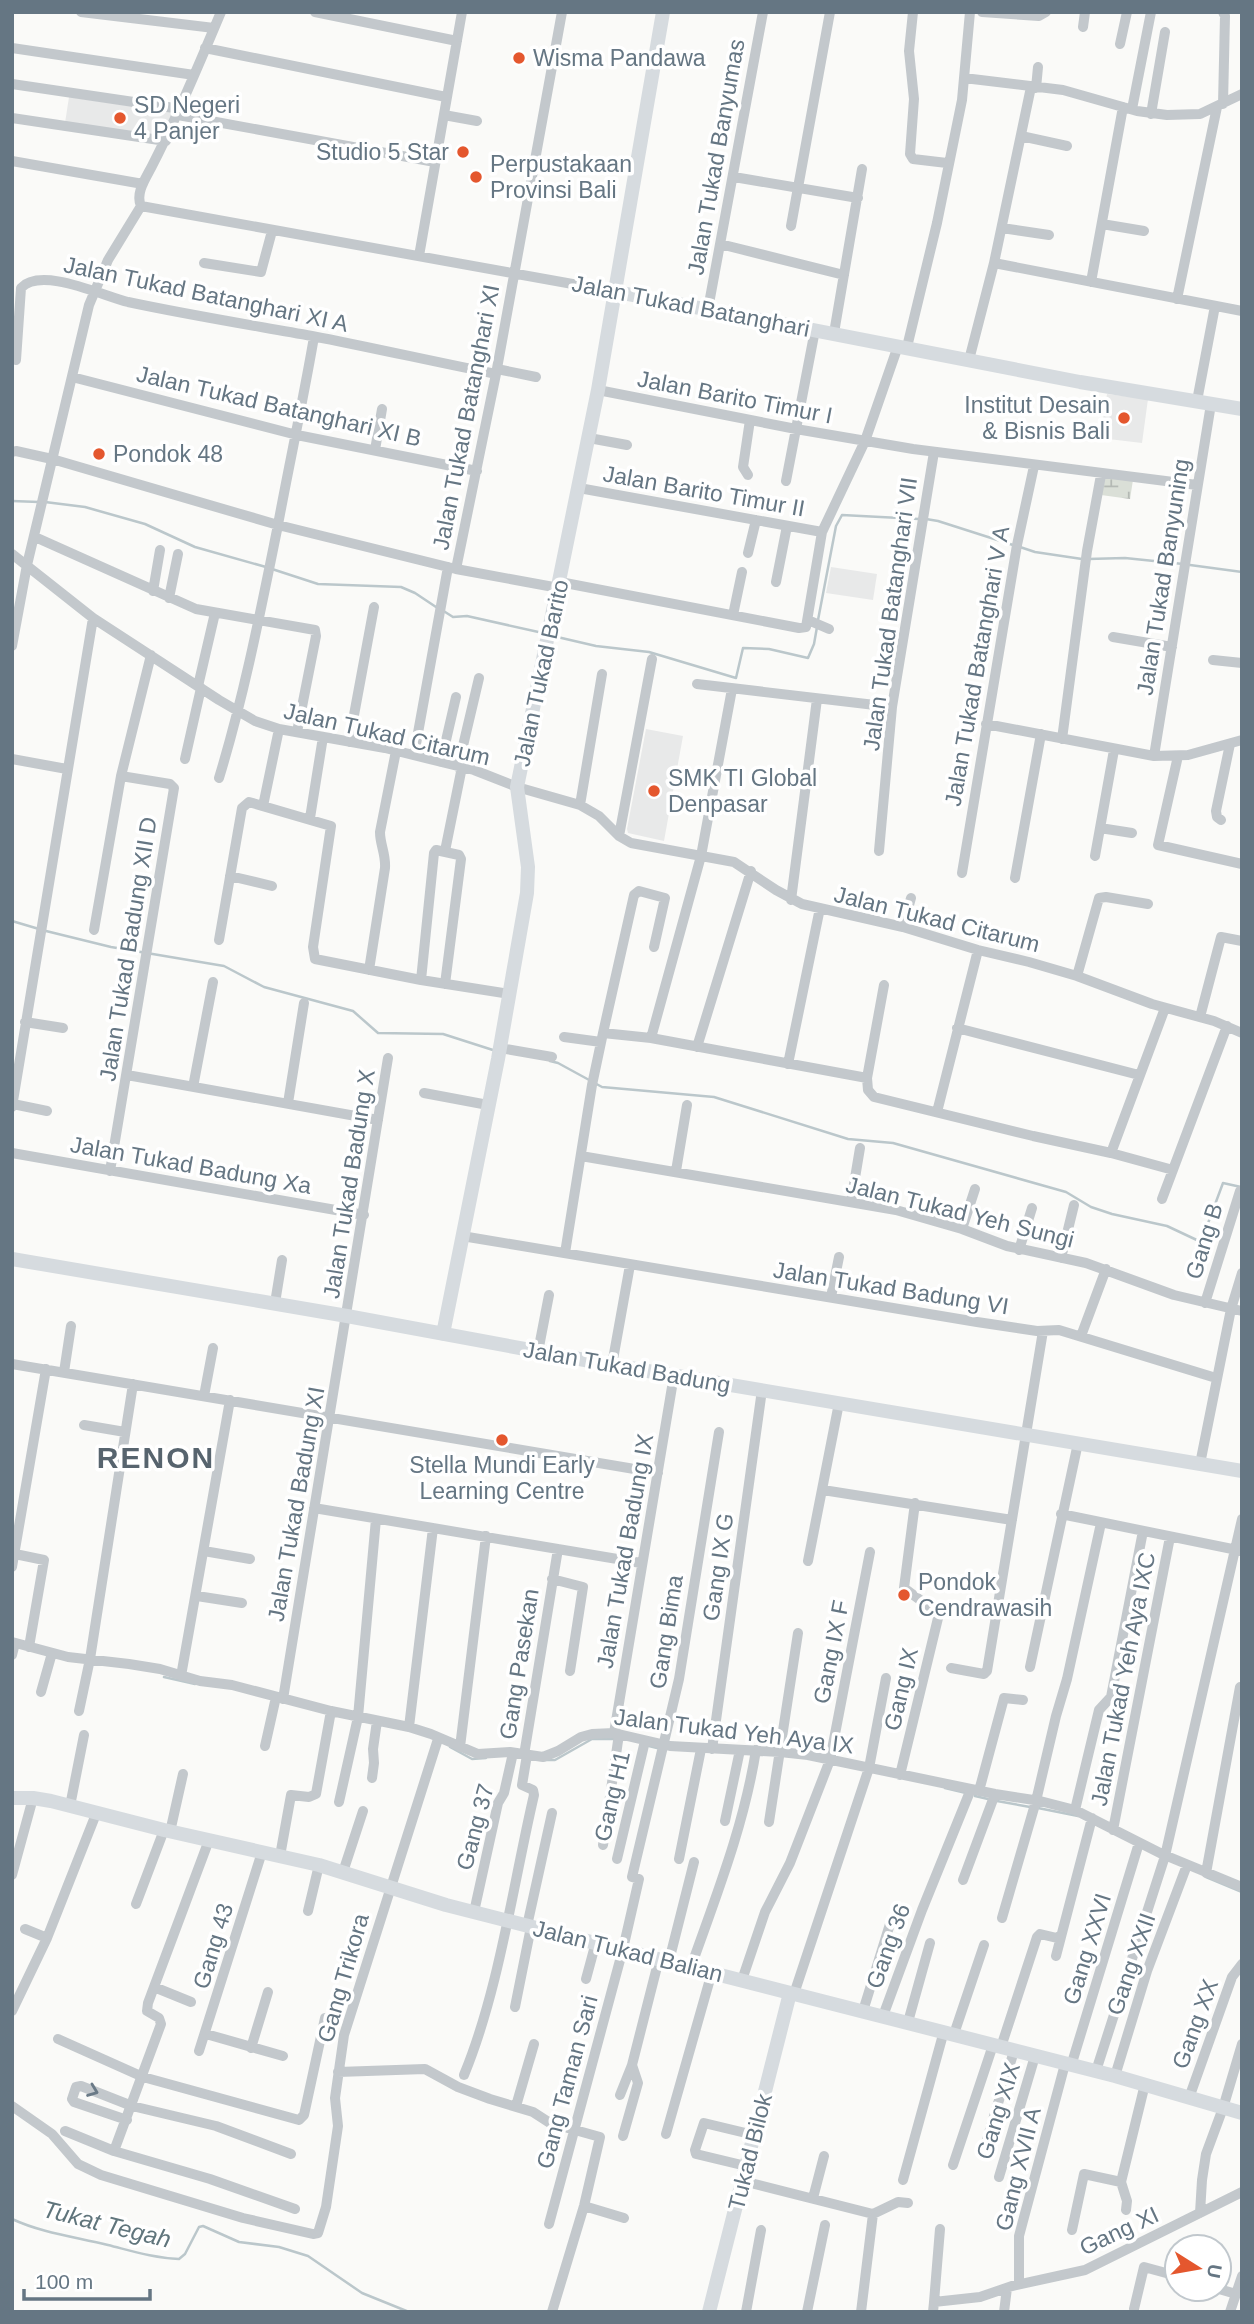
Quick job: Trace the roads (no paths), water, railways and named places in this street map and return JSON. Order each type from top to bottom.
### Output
[{"type":"street","points":[[81,12],[214,28]]},
{"type":"street","points":[[12,646],[27,565],[93,292],[108,260],[141,206],[138,200],[143,184],[180,112],[221,12]]},
{"type":"street","points":[[315,12],[457,41]]},
{"type":"street","points":[[419,256],[462,12]]},
{"type":"street","name":"Jalan Tukad Batanghari XI","points":[[414,755],[441,606],[477,471],[562,12]]},
{"type":"street","name":"Jalan Tukad Barito","points":[[443,1334],[500,1052],[528,879],[517,787],[560,585],[617,292],[663,12]]},
{"type":"street","name":"Jalan Tukad Banyumas","points":[[708,309],[762,12]]},
{"type":"street","points":[[792,226],[830,12]]},
{"type":"street","points":[[913,12],[909,51],[914,99],[910,154],[913,159],[947,163]]},
{"type":"street","points":[[12,452],[52,459],[278,524],[452,568],[799,628],[816,625],[822,532],[865,441],[903,346],[937,223],[947,163],[962,100],[970,12]]},
{"type":"street","points":[[982,12],[1039,16],[1046,12]]},
{"type":"street","points":[[1083,27],[1085,12]]},
{"type":"street","points":[[1120,44],[1127,12]]},
{"type":"street","points":[[1091,282],[1151,12]]},
{"type":"street","points":[[1177,299],[1220,105],[1225,16],[1223,12]]},
{"type":"street","points":[[1151,114],[1166,32]]},
{"type":"street","points":[[12,48],[194,75]]},
{"type":"street","points":[[205,48],[446,97]]},
{"type":"street","points":[[969,360],[994,263],[1038,66]]},
{"type":"street","points":[[964,78],[1077,93],[1151,114],[1200,114],[1242,94]]},
{"type":"street","points":[[12,84],[180,112],[435,162]]},
{"type":"street","points":[[444,115],[477,121]]},
{"type":"street","points":[[12,118],[166,141]]},
{"type":"street","points":[[1021,136],[1067,146]]},
{"type":"street","points":[[12,162],[143,184]]},
{"type":"street","points":[[834,333],[862,169]]},
{"type":"street","points":[[734,177],[858,198]]},
{"type":"street","name":"Jalan Tukad Batanghari","points":[[141,206],[708,309],[1080,382],[1242,409]]},
{"type":"street","points":[[1102,224],[1144,231]]},
{"type":"street","points":[[1002,228],[1049,235]]},
{"type":"street","points":[[204,263],[261,272],[272,231]]},
{"type":"street","points":[[720,244],[844,275]]},
{"type":"street","points":[[994,263],[1242,311]]},
{"type":"street","name":"Jalan Tukad Batanghari XI A","points":[[16,360],[23,285],[42,281],[76,284],[93,292],[170,311],[496,372],[536,377]]},
{"type":"street","name":"Jalan Tukad Banyuning","points":[[1154,756],[1197,485],[1215,306]]},
{"type":"street","points":[[786,481],[815,330]]},
{"type":"street","points":[[219,778],[239,713],[260,620],[314,337]]},
{"type":"street","name":"Jalan Tukad Batanghari XI B","points":[[72,377],[297,435],[477,471]]},
{"type":"street","name":"Jalan Barito Timur I","points":[[598,390],[865,441]]},
{"type":"street","points":[[375,450],[382,409]]},
{"type":"street","points":[[748,475],[743,467],[750,420]]},
{"type":"street","points":[[589,439],[627,445]]},
{"type":"street","name":"Jalan Tukad Batanghari VII","points":[[865,441],[934,452],[892,707],[878,851]]},
{"type":"street","points":[[934,452],[1197,485]]},
{"type":"street","name":"Jalan Tukad Batanghari V A","points":[[962,873],[1016,550],[1034,466]]},
{"type":"street","points":[[1062,739],[1087,551],[1101,475]]},
{"type":"street","name":"Jalan Barito Timur II","points":[[579,488],[822,532]]},
{"type":"street","points":[[748,553],[756,520]]},
{"type":"street","points":[[776,582],[788,526]]},
{"type":"street","points":[[35,537],[169,598],[215,613],[307,627],[316,632],[297,732]]},
{"type":"street","points":[[153,591],[160,551]]},
{"type":"street","name":"Jalan Tukad Citarum","points":[[12,554],[93,618],[239,713],[264,724],[474,770],[517,787],[580,805],[607,821],[619,836],[631,843],[734,862],[792,900],[1029,962],[1077,976],[1165,1008],[1241,1029]]},
{"type":"street","points":[[169,598],[178,554]]},
{"type":"street","points":[[733,615],[742,572]]},
{"type":"street","points":[[349,742],[374,607]]},
{"type":"street","points":[[185,759],[215,613]]},
{"type":"street","points":[[47,1111],[12,1105],[93,618]]},
{"type":"street","points":[[1113,637],[1172,647]]},
{"type":"street","points":[[94,930],[121,776],[151,655]]},
{"type":"street","points":[[619,836],[652,659]]},
{"type":"street","points":[[1213,660],[1242,663]]},
{"type":"street","points":[[580,805],[602,674]]},
{"type":"street","points":[[445,851],[479,678]]},
{"type":"street","points":[[696,684],[892,707]]},
{"type":"street","points":[[652,1038],[702,856],[732,689]]},
{"type":"street","points":[[440,762],[456,697]]},
{"type":"street","points":[[792,900],[817,699]]},
{"type":"street","points":[[986,724],[1154,756],[1178,756],[1242,740]]},
{"type":"street","points":[[263,806],[279,729]]},
{"type":"street","points":[[1015,878],[1041,734]]},
{"type":"street","points":[[310,818],[323,737]]},
{"type":"street","points":[[1221,820],[1216,811],[1230,744]]},
{"type":"street","points":[[1094,856],[1114,750]]},
{"type":"street","points":[[369,970],[385,867],[385,851],[380,832],[396,751]]},
{"type":"street","points":[[1178,756],[1158,845],[1242,864]]},
{"type":"street","points":[[12,759],[67,769]]},
{"type":"street","name":"Jalan Tukad Badung XII D","points":[[110,1171],[174,786],[121,776]]},
{"type":"street","points":[[219,940],[244,804],[249,802],[329,824],[332,830],[313,956],[319,961],[509,994]]},
{"type":"street","points":[[1100,828],[1132,833]]},
{"type":"street","points":[[421,980],[434,853],[436,850],[445,851],[459,855],[461,859],[445,984]]},
{"type":"street","points":[[697,1047],[751,871]]},
{"type":"street","points":[[230,876],[272,886]]},
{"type":"street","points":[[565,1253],[594,1073],[634,895],[639,891],[665,898],[653,947]]},
{"type":"street","points":[[903,927],[911,898]]},
{"type":"street","points":[[1077,976],[1099,898],[1147,904]]},
{"type":"street","points":[[789,1064],[820,908]]},
{"type":"street","points":[[1200,1017],[1221,937],[1242,941]]},
{"type":"street","points":[[937,1112],[978,950]]},
{"type":"street","points":[[193,1087],[213,982]]},
{"type":"street","points":[[884,985],[867,1078],[867,1090],[874,1097],[1173,1170]]},
{"type":"street","points":[[289,1103],[304,1003]]},
{"type":"street","points":[[1111,1153],[1165,1008]]},
{"type":"street","points":[[25,1023],[63,1028]]},
{"type":"street","points":[[1162,1199],[1227,1026]]},
{"type":"street","points":[[957,1028],[1139,1075]]},
{"type":"street","points":[[564,1037],[652,1038],[867,1078]]},
{"type":"street","points":[[500,1052],[552,1057]]},
{"type":"street","name":"Jalan Tukad Badung X","points":[[347,1316],[388,1058]]},
{"type":"street","points":[[127,1075],[378,1120]]},
{"type":"street","points":[[424,1093],[488,1105]]},
{"type":"street","points":[[676,1171],[687,1105]]},
{"type":"street","points":[[850,1202],[859,1148]]},
{"type":"street","name":"Jalan Tukad Badung Xa","points":[[12,1153],[364,1215]]},
{"type":"street","name":"Jalan Tukad Yeh Sungi","points":[[580,1156],[896,1210],[962,1229],[1019,1250],[1106,1269],[1174,1295],[1205,1303],[1236,1306]]},
{"type":"street","points":[[962,1229],[975,1189]]},
{"type":"street","name":"Gang B","points":[[1205,1303],[1240,1191]]},
{"type":"street","points":[[1060,1258],[1074,1205]]},
{"type":"street","points":[[1019,1250],[1032,1208]]},
{"type":"street","name":"Jalan Tukad Badung VI","points":[[462,1236],[1043,1331],[1059,1330],[1216,1378]]},
{"type":"street","points":[[831,1297],[839,1257]]},
{"type":"street","name":"Jalan Tukad Badung","points":[[12,1259],[275,1303],[612,1365],[1242,1471]]},
{"type":"street","points":[[275,1303],[282,1260]]},
{"type":"street","points":[[612,1365],[630,1265]]},
{"type":"street","points":[[1081,1336],[1106,1269]]},
{"type":"street","points":[[1200,1464],[1216,1378],[1236,1306],[1242,1273]]},
{"type":"street","points":[[538,1352],[549,1295]]},
{"type":"street","name":"Jalan Tukad Badung XI","points":[[265,1746],[279,1698],[347,1316]]},
{"type":"street","points":[[64,1372],[71,1326]]},
{"type":"street","points":[[951,1668],[985,1674],[1043,1331]]},
{"type":"street","points":[[204,1396],[213,1348]]},
{"type":"street","points":[[12,1364],[657,1473]]},
{"type":"street","points":[[12,1567],[46,1369]]},
{"type":"street","name":"Jalan Tukad Badung IX","points":[[603,1845],[641,1563],[674,1375]]},
{"type":"street","points":[[79,1711],[90,1659],[133,1384]]},
{"type":"street","name":"Gang IX G","points":[[679,1859],[706,1749],[762,1390]]},
{"type":"street","points":[[181,1676],[230,1400]]},
{"type":"street","points":[[808,1561],[839,1403]]},
{"type":"street","points":[[84,1425],[125,1432]]},
{"type":"street","name":"Gang Bima","points":[[632,1877],[679,1679],[719,1432]]},
{"type":"street","points":[[1030,1667],[1078,1443]]},
{"type":"street","points":[[823,1490],[1012,1520]]},
{"type":"street","name":"Gang IX","points":[[900,1775],[938,1612],[904,1588],[915,1503]]},
{"type":"street","points":[[314,1508],[641,1563]]},
{"type":"street","points":[[1061,1514],[1238,1550]]},
{"type":"street","points":[[339,1802],[358,1717],[376,1519]]},
{"type":"street","points":[[1096,2071],[1164,1856],[1238,1550],[1242,1519]]},
{"type":"street","points":[[1002,1918],[1068,1679],[1101,1523]]},
{"type":"street","points":[[409,1727],[433,1528]]},
{"type":"street","points":[[1075,1810],[1099,1710],[1111,1697],[1143,1531]]},
{"type":"street","points":[[460,1746],[486,1536]]},
{"type":"street","name":"Jalan Tukad Yeh Aya IXC","points":[[1113,1830],[1170,1537]]},
{"type":"street","name":"Gang Pasekan","points":[[521,1754],[558,1549]]},
{"type":"street","points":[[204,1550],[250,1559]]},
{"type":"street","name":"Gang IX F","points":[[742,1980],[761,1922],[790,1863],[830,1760],[870,1552]]},
{"type":"street","points":[[15,1554],[44,1560],[29,1647]]},
{"type":"street","points":[[552,1579],[578,1584],[584,1589],[570,1671]]},
{"type":"street","points":[[197,1596],[242,1603]]},
{"type":"street","points":[[769,1822],[798,1633]]},
{"type":"street","points":[[12,1655],[14,1642]]},
{"type":"street","name":"Jalan Tukad Yeh Aya IX","points":[[14,1642],[51,1656],[149,1667],[409,1727],[478,1754],[548,1756],[580,1737],[617,1733],[665,1745],[780,1752],[830,1760],[1036,1801],[1075,1810],[1164,1856],[1242,1887]]},
{"type":"street","points":[[41,1692],[51,1656]]},
{"type":"street","points":[[792,1994],[869,1768],[886,1678]]},
{"type":"street","points":[[1206,1873],[1240,1687]]},
{"type":"street","name":"Gang 36","points":[[883,2016],[930,1889],[975,1790],[1004,1698],[1023,1700]]},
{"type":"street","points":[[280,1856],[291,1795],[309,1797],[316,1794],[331,1711]]},
{"type":"street","points":[[372,1778],[377,1721]]},
{"type":"street","points":[[70,1806],[85,1735]]},
{"type":"street","name":"Gang Trikora","points":[[12,2106],[52,2134],[78,2164],[102,2175],[243,2218],[313,2234],[318,2232],[326,2207],[338,2126],[335,2098],[344,2035],[438,1739]]},
{"type":"street","name":"Gang H1","points":[[617,1858],[645,1741]]},
{"type":"street","points":[[725,1821],[740,1750]]},
{"type":"street","points":[[691,1967],[735,1842],[751,1784],[756,1751]]},
{"type":"street","points":[[464,2075],[482,2020],[507,1921],[534,1793],[532,1789],[522,1785],[521,1754]]},
{"type":"street","name":"Gang 37","points":[[474,1912],[498,1803],[521,1754]]},
{"type":"street","points":[[136,1904],[167,1831],[183,1774]]},
{"type":"street","points":[[963,1880],[995,1794]]},
{"type":"street","name":"Jalan Tukad Balian","points":[[12,1798],[33,1798],[70,1806],[319,1865],[507,1921],[908,2022],[1241,2111]]},
{"type":"street","points":[[12,1875],[33,1798]]},
{"type":"street","points":[[343,1872],[363,1811]]},
{"type":"street","points":[[515,2007],[552,1813]]},
{"type":"street","points":[[12,2011],[47,1938],[96,1814]]},
{"type":"street","points":[[1056,1956],[1092,1818]]},
{"type":"street","points":[[114,2151],[161,2024],[159,2018],[147,2009],[209,1840]]},
{"type":"street","name":"Gang XXVI","points":[[1068,2065],[1139,1843]]},
{"type":"street","name":"Gang 43","points":[[200,2051],[262,1852]]},
{"type":"street","points":[[620,2095],[632,2065],[694,1862]]},
{"type":"street","points":[[308,1911],[319,1865]]},
{"type":"street","name":"Gang XXII","points":[[1115,2076],[1147,1971],[1187,1865]]},
{"type":"street","name":"Gang Taman Sari","points":[[549,2224],[623,1949],[639,1879],[632,1877]]},
{"type":"street","points":[[863,2011],[890,1924]]},
{"type":"street","points":[[25,1929],[47,1938]]},
{"type":"street","points":[[953,2165],[1003,2048],[1037,1937],[1040,1934],[1056,1938],[1060,1936]]},
{"type":"street","points":[[586,1979],[596,1942]]},
{"type":"street","points":[[908,2022],[930,1943]]},
{"type":"street","points":[[903,2180],[949,2033],[985,1945]]},
{"type":"street","name":"Gang XX","points":[[1189,2098],[1232,1977],[1242,1964]]},
{"type":"street","points":[[666,2134],[712,1972]]},
{"type":"street","points":[[154,1987],[191,2002]]},
{"type":"street","points":[[251,2048],[268,1992]]},
{"type":"street","name":"Tukad Bilok","points":[[709,2312],[792,1994]]},
{"type":"street","points":[[58,2039],[143,2077],[301,2119],[325,2018]]},
{"type":"street","points":[[206,2034],[283,2056]]},
{"type":"street","points":[[516,2106],[534,2044]]},
{"type":"street","points":[[1200,2213],[1206,2154],[1242,2044]]},
{"type":"street","points":[[985,2146],[1003,2048]]},
{"type":"street","name":"Gang XIX","points":[[999,2177],[1035,2056]]},
{"type":"street","points":[[623,2136],[638,2083],[632,2065]]},
{"type":"street","name":"Gang XVII A","points":[[1019,2284],[1019,2236],[1068,2065]]},
{"type":"street","points":[[338,2072],[425,2069],[458,2087],[533,2112],[550,2123],[599,2136],[601,2140],[584,2206],[552,2312]]},
{"type":"street","points":[[1126,2210],[1127,2201],[1121,2182],[1145,2084]]},
{"type":"street","points":[[127,2120],[74,2102],[72,2099],[76,2087],[80,2086],[132,2106],[216,2126],[291,2154]]},
{"type":"street","points":[[746,2166],[696,2154],[695,2150],[704,2123],[754,2135]]},
{"type":"street","points":[[65,2132],[114,2151],[210,2179],[295,2209]]},
{"type":"street","points":[[813,2199],[824,2155]]},
{"type":"street","points":[[1072,2230],[1084,2174],[1121,2182]]},
{"type":"street","points":[[743,2181],[873,2214],[898,2202],[908,2203]]},
{"type":"street","name":"Gang XI","points":[[934,2307],[980,2297],[1019,2284],[1085,2270],[1242,2192]]},
{"type":"street","points":[[584,2206],[624,2218]]},
{"type":"street","points":[[861,2312],[873,2214]]},
{"type":"street","points":[[807,2312],[825,2225]]},
{"type":"street","points":[[934,2307],[940,2229]]},
{"type":"street","points":[[746,2312],[761,2230]]},
{"type":"street","points":[[1134,2309],[1144,2267],[1163,2272]]},
{"type":"street","points":[[1231,2311],[1242,2276]]},
{"type":"street","points":[[1004,2312],[1007,2288]]},
{"type":"waterway","points":[[12,501],[39,502]]},
{"type":"waterway","points":[[45,502],[85,507],[145,524],[195,547],[266,567]]},
{"type":"waterway","points":[[818,620],[836,526],[842,515],[919,519]]},
{"type":"waterway","points":[[926,519],[1013,545]]},
{"type":"waterway","points":[[1020,547],[1082,559]]},
{"type":"waterway","points":[[1088,559],[1125,558],[1183,564]]},
{"type":"waterway","points":[[1190,565],[1242,572]]},
{"type":"waterway","points":[[272,569],[318,584],[401,587],[436,607]]},
{"type":"waterway","points":[[442,610],[453,617],[467,616],[543,633]]},
{"type":"waterway","points":[[553,636],[596,646],[649,652],[736,678],[743,648],[769,649],[808,658],[817,627]]},
{"type":"waterway","points":[[12,921],[39,929]]},
{"type":"waterway","points":[[46,931],[111,947],[224,966],[264,987],[353,1011],[378,1033],[443,1034],[496,1051]]},
{"type":"waterway","points":[[550,1061],[602,1087],[714,1097],[848,1139],[893,1143],[1066,1192],[1091,1207],[1167,1226],[1201,1242],[1223,1183],[1241,1187]]},
{"type":"waterway","points":[[164,1677],[195,1684]]},
{"type":"waterway","points":[[545,1760],[555,1760],[592,1739],[617,1739]]},
{"type":"waterway","points":[[649,1746],[657,1748]]},
{"type":"waterway","points":[[450,1747],[472,1759],[486,1758]]},
{"type":"waterway","points":[[945,1788],[966,1793]]},
{"type":"waterway","points":[[975,1796],[988,1799]]},
{"type":"waterway","points":[[997,1801],[1030,1807]]},
{"type":"waterway","points":[[1038,1808],[1078,1816]]},
{"type":"waterway","points":[[1206,1877],[1242,1892]]},
{"type":"waterway","name":"Tukat Tegah","points":[[12,2219],[59,2234],[152,2256],[179,2259],[185,2254],[199,2227],[203,2226],[239,2242],[279,2247],[308,2256],[362,2293],[409,2312]]},
{"type":"place","name":"Wisma Pandawa","points":[[519,58]]},
{"type":"place","name":"SD Negeri 4 Panjer","points":[[120,118]]},
{"type":"place","name":"Studio 5 Star","points":[[463,152]]},
{"type":"place","name":"Perpustakaan Provinsi Bali","points":[[476,177]]},
{"type":"place","name":"Institut Desain & Bisnis Bali","points":[[1124,418]]},
{"type":"place","name":"Pondok 48","points":[[99,454]]},
{"type":"place","name":"SMK TI Global Denpasar","points":[[654,791]]},
{"type":"place","name":"Stella Mundi Early Learning Centre","points":[[502,1440]]},
{"type":"place","name":"Pondok Cendrawasih","points":[[904,1595]]},
{"type":"district","name":"RENON","points":[[156,1457]]}]
